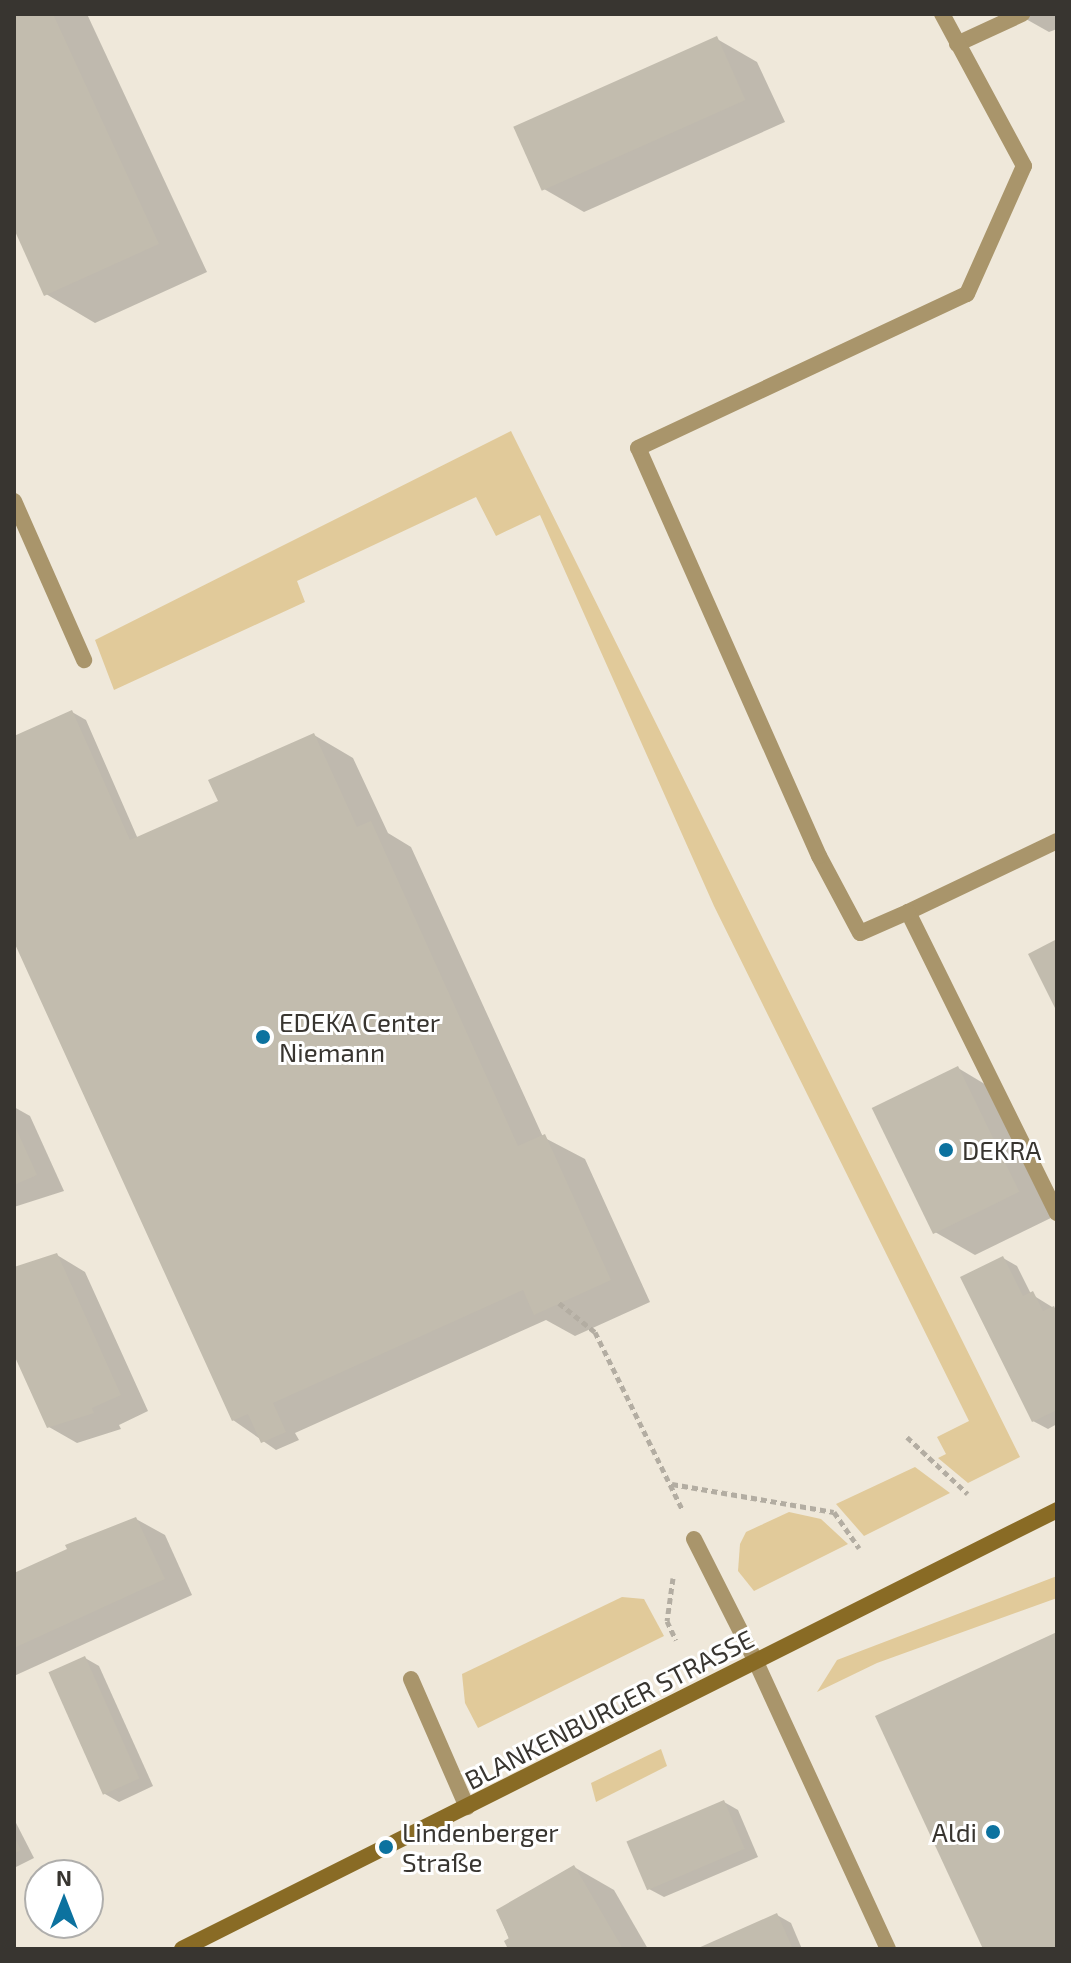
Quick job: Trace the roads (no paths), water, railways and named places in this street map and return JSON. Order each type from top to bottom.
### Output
[{"type":"main road","name":"BLANKENBURGER STRASSE","points":[[182,1949],[1057,1510]]},
{"type":"street","points":[[942,14],[957,44],[977,71],[1024,166],[967,294],[638,448],[819,856],[860,933],[1057,841]]},
{"type":"street","points":[[957,44],[1022,14]]},
{"type":"street","points":[[14,501],[84,660]]},
{"type":"street","points":[[908,912],[1057,1213]]},
{"type":"street","points":[[694,1539],[756,1662],[888,1949]]},
{"type":"street","points":[[411,1679],[467,1807]]},
{"type":"place","name":"EDEKA Center Niemann","points":[[263,1037]]},
{"type":"place","name":"DEKRA","points":[[946,1150]]},
{"type":"place","name":"Aldi","points":[[993,1832]]},
{"type":"place","name":"Lindenberger Straße","points":[[386,1847]]}]
